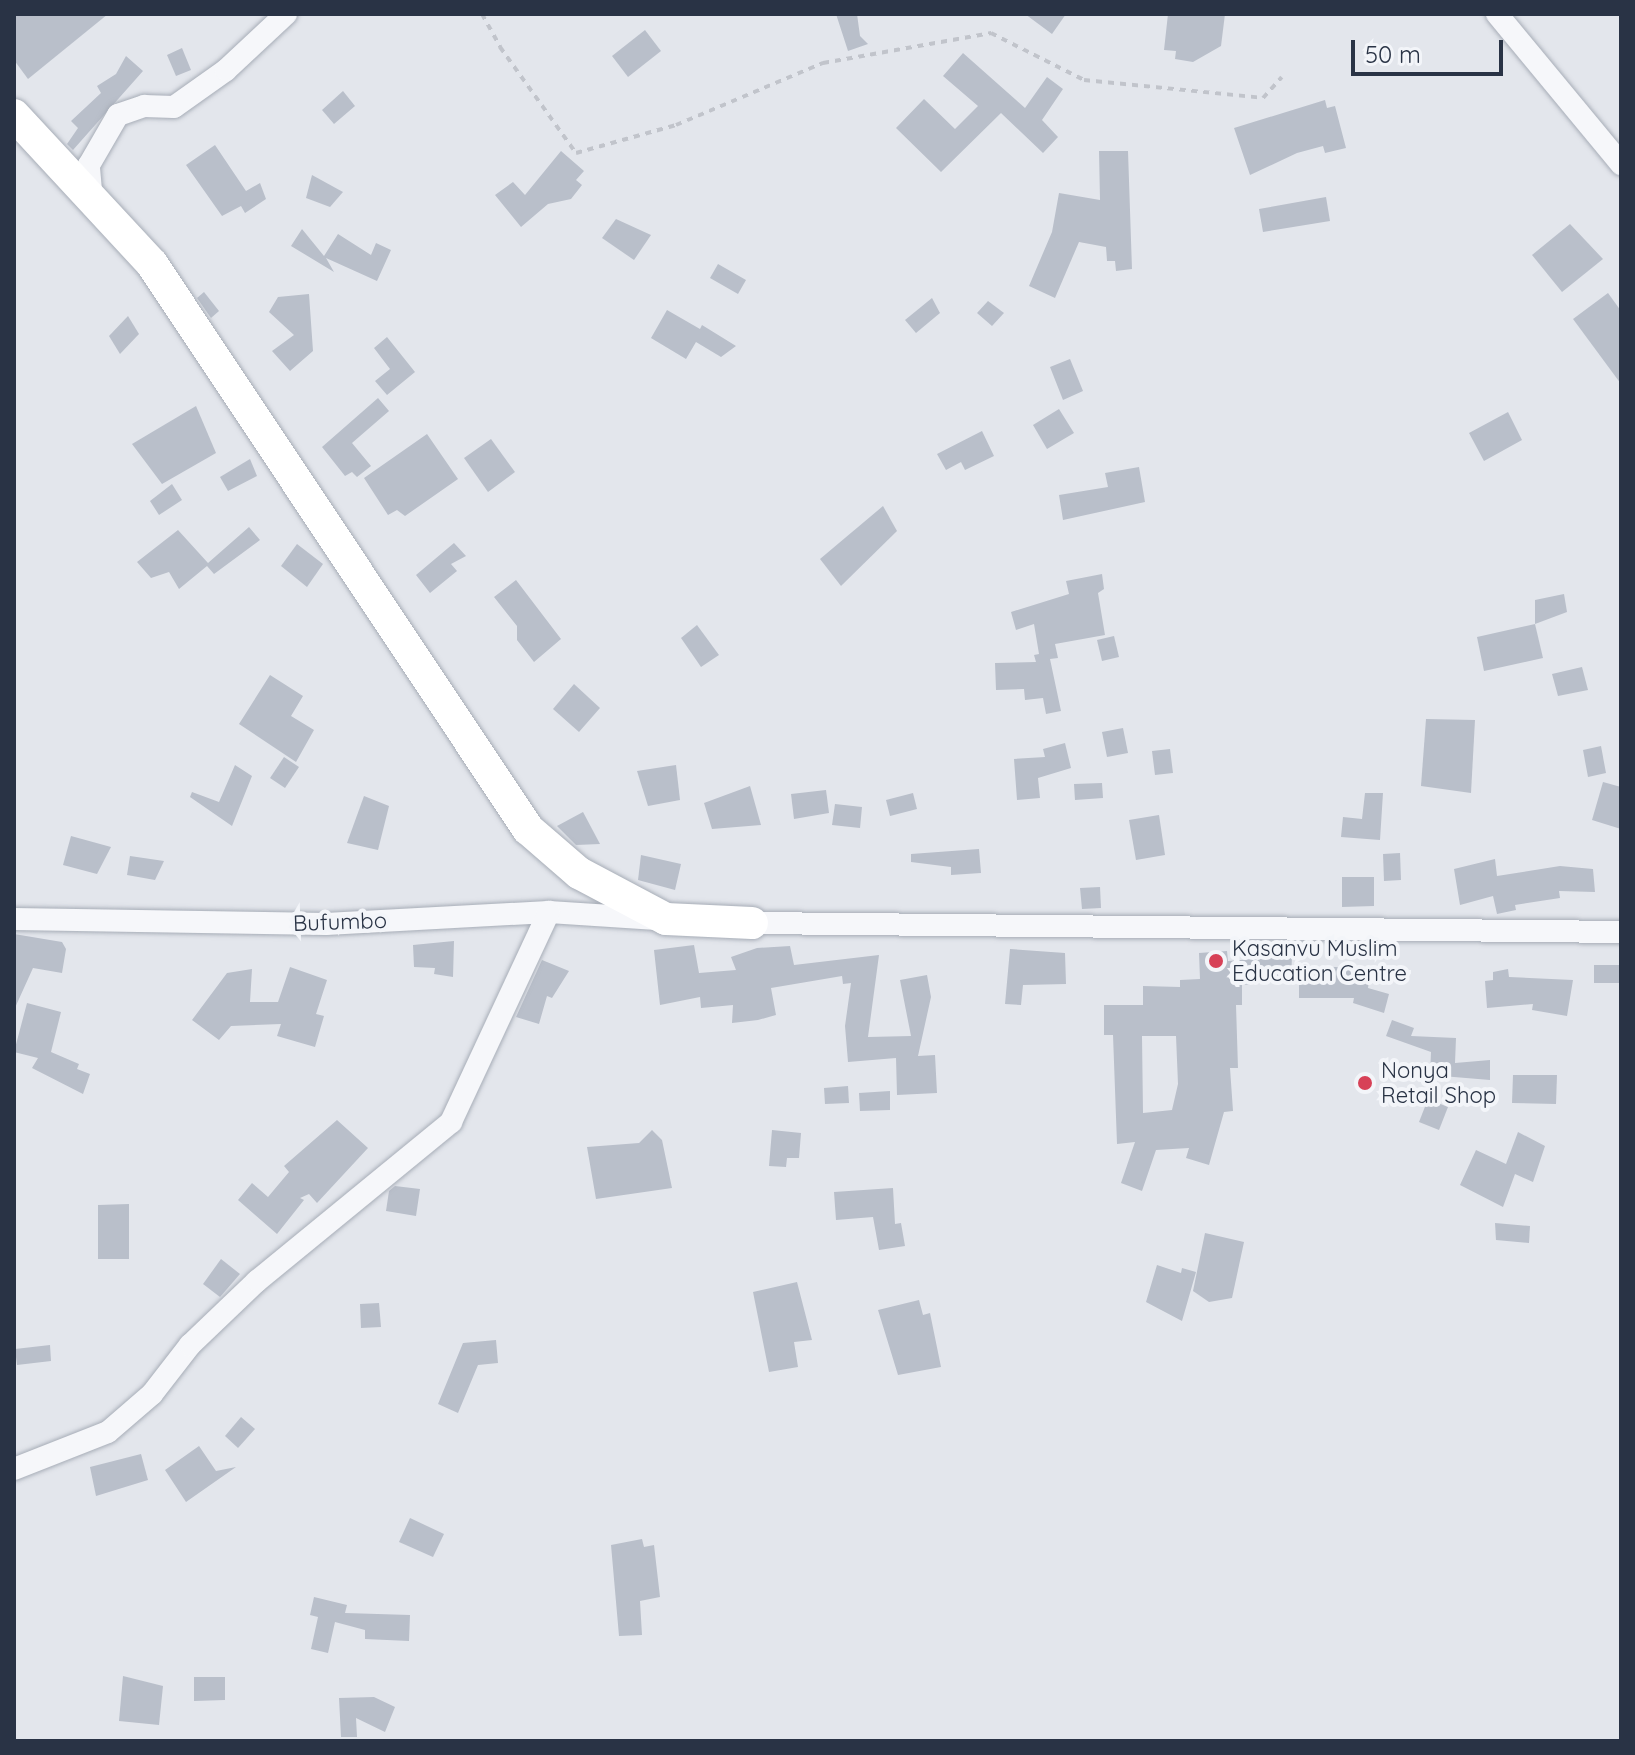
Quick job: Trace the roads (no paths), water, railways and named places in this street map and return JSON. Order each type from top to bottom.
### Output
[{"type":"street","points":[[92,202],[89,165],[118,115],[144,106],[174,107],[235,63],[286,14]]},
{"type":"street","points":[[1497,14],[1621,164]]},
{"type":"street","points":[[14,115],[152,264],[528,829],[579,873],[666,919],[752,923],[1621,932]]},
{"type":"street","points":[[14,1469],[108,1432],[152,1394],[190,1345],[257,1281],[451,1122],[549,912]]},
{"type":"street","name":"Bufumbo","points":[[14,919],[326,924],[549,912],[666,919]]},
{"type":"place","name":"Kasanvu Muslim Education Centre","points":[[1216,961]]},
{"type":"place","name":"Nonya Retail Shop","points":[[1365,1083]]}]
